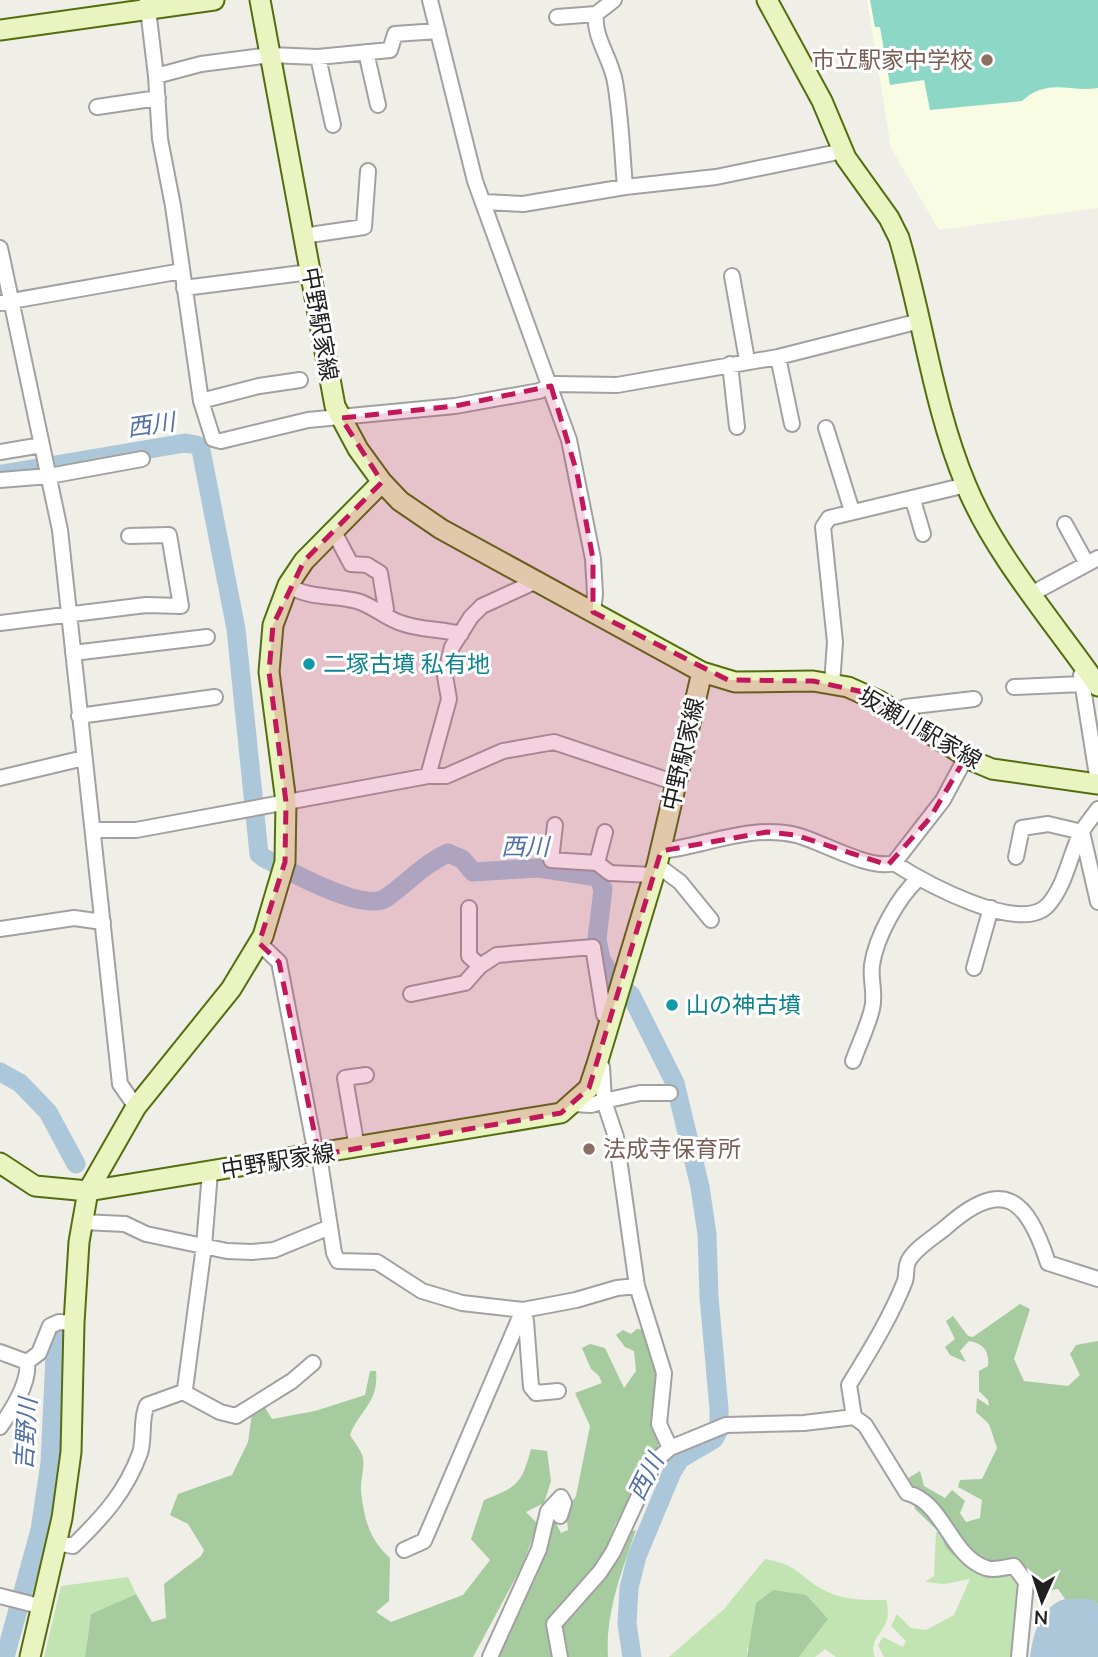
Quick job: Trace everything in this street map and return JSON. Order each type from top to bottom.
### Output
[{"type":"main road","points":[[0,30],[147,5],[214,0]]},
{"type":"main road","name":"中野駅家線","points":[[0,1163],[35,1186],[88,1191],[561,1113],[589,1087],[597,1064],[657,864],[702,672],[539,580],[441,529],[400,501],[382,482],[341,418],[330,382],[260,0]]},
{"type":"main road","points":[[767,0],[822,101],[843,150],[899,238],[941,407],[966,485],[986,525],[1089,680]]},
{"type":"main road","points":[[30,1657],[36,1605],[56,1544],[71,1452],[74,1323],[82,1222],[88,1191],[136,1107],[231,989],[259,943],[285,862],[278,803],[270,672],[273,625],[288,585],[304,561],[382,482]]},
{"type":"main road","name":"坂瀬川駅家線","points":[[702,672],[735,682],[832,684],[863,692],[966,757],[992,769],[1098,783]]},
{"type":"street","points":[[430,0],[475,181],[551,386],[577,473],[593,559],[593,612]]},
{"type":"street","points":[[557,17],[596,14],[614,0]]},
{"type":"street","points":[[147,5],[156,76],[160,139],[201,401],[208,429],[214,439],[220,441],[308,420],[456,406],[551,386],[617,385],[747,360],[778,357],[919,321]]},
{"type":"street","points":[[596,14],[594,28],[610,62],[615,83],[625,187]]},
{"type":"street","points":[[156,76],[201,64],[270,55],[318,57],[390,50],[395,34],[438,31]]},
{"type":"street","points":[[366,52],[377,105]]},
{"type":"street","points":[[318,57],[333,125]]},
{"type":"street","points":[[97,107],[158,98]]},
{"type":"street","points":[[483,202],[523,204],[625,187],[716,177],[843,150]]},
{"type":"street","points":[[303,236],[364,227],[368,171]]},
{"type":"street","points":[[0,248],[6,303],[49,476],[71,615],[79,716],[120,1084],[136,1107]]},
{"type":"street","points":[[6,303],[182,271]]},
{"type":"street","points":[[184,288],[310,272]]},
{"type":"street","points":[[732,276],[747,360]]},
{"type":"street","points":[[778,357],[792,424]]},
{"type":"street","points":[[730,363],[737,427]]},
{"type":"street","points":[[201,401],[259,386],[300,380]]},
{"type":"street","points":[[826,428],[852,511]]},
{"type":"street","points":[[0,452],[42,445]]},
{"type":"street","points":[[0,480],[49,476],[142,459]]},
{"type":"street","points":[[832,684],[835,642],[823,527],[829,518],[913,500],[966,485]]},
{"type":"street","points":[[913,500],[923,534]]},
{"type":"street","points":[[1033,593],[1092,561],[1065,524]]},
{"type":"street","points":[[333,530],[351,564],[367,565],[380,573],[385,599],[383,614]]},
{"type":"street","points":[[0,623],[146,606],[181,607],[169,535],[129,536]]},
{"type":"street","points":[[428,776],[449,699],[445,676],[448,657],[461,634],[482,606],[539,580]]},
{"type":"street","points":[[288,585],[299,593],[357,601],[403,624],[461,634]]},
{"type":"street","points":[[74,653],[207,637]]},
{"type":"street","points":[[1014,687],[1089,680],[1098,783]]},
{"type":"street","points":[[79,716],[215,697]]},
{"type":"street","points":[[899,714],[905,706],[974,699]]},
{"type":"street","points":[[93,830],[136,831],[428,776],[446,776],[503,751],[554,742],[676,783]]},
{"type":"street","points":[[894,863],[943,800],[966,757]]},
{"type":"street","points":[[0,778],[84,758]]},
{"type":"street","points":[[555,825],[551,860],[597,863],[610,873],[657,864],[766,832],[795,835],[867,862],[894,863],[919,878],[991,908],[1014,915],[1029,915],[1046,907],[1064,881],[1082,832],[1098,809]]},
{"type":"street","points":[[1016,857],[1022,828],[1048,824],[1082,832]]},
{"type":"street","points":[[597,863],[605,832]]},
{"type":"street","points":[[1082,832],[1096,882],[1098,902]]},
{"type":"street","points":[[657,864],[680,882],[711,920]]},
{"type":"street","points":[[853,1061],[872,1009],[875,989],[872,967],[877,949],[909,887],[919,878]]},
{"type":"street","points":[[469,908],[470,956],[480,966]]},
{"type":"street","points":[[974,968],[991,908]]},
{"type":"street","points":[[0,929],[74,918],[103,922]]},
{"type":"street","points":[[259,943],[279,962],[315,1149],[319,1155],[334,1253],[338,1261],[377,1262],[422,1291],[462,1303],[523,1310],[576,1300],[617,1288],[637,1286]]},
{"type":"street","points":[[411,994],[465,984],[480,966],[496,955],[593,947],[604,1015],[611,1019]]},
{"type":"street","points":[[597,1064],[602,1067],[604,1101],[616,1137],[637,1286],[664,1373],[659,1424],[670,1448]]},
{"type":"street","points":[[357,1148],[345,1078],[366,1075]]},
{"type":"street","points":[[572,1104],[591,1105],[640,1093],[670,1093]]},
{"type":"street","points":[[183,1392],[204,1246],[210,1172]]},
{"type":"street","points":[[854,1417],[849,1385],[885,1323],[905,1281],[909,1260],[961,1213],[991,1200],[1003,1198],[1017,1203],[1038,1232],[1048,1263],[1098,1279]]},
{"type":"street","points":[[82,1222],[125,1224],[146,1234],[227,1251],[274,1250],[330,1227]]},
{"type":"street","points":[[523,1310],[531,1387],[536,1393],[558,1391]]},
{"type":"street","points":[[404,1550],[424,1541],[523,1310]]},
{"type":"street","points":[[27,1362],[38,1353],[50,1326],[59,1322],[74,1323]]},
{"type":"street","points":[[0,1352],[27,1362]]},
{"type":"street","points":[[0,1427],[11,1411],[29,1370],[27,1362]]},
{"type":"street","points":[[56,1544],[73,1546],[117,1500],[141,1451],[147,1405],[183,1392],[220,1412],[236,1416],[292,1381],[313,1363]]},
{"type":"street","points":[[560,1657],[554,1624],[606,1562],[655,1461],[670,1448],[726,1424],[804,1423],[854,1417],[865,1425],[907,1493],[922,1496],[972,1561],[989,1569],[1014,1566],[1026,1581],[1019,1657]]},
{"type":"street","points":[[490,1657],[539,1549],[548,1511],[561,1497],[564,1503],[560,1516]]},
{"type":"street","points":[[7,1598],[36,1605]]},
{"type":"highlighted area","points":[[551,386],[577,473],[593,559],[593,612],[728,680],[813,681],[863,692],[966,757],[930,818],[888,865],[795,835],[767,832],[661,851],[589,1088],[561,1113],[319,1155],[279,962],[259,943],[285,862],[286,802],[269,672],[273,625],[304,561],[382,482],[341,418],[455,406]]},
{"type":"shaded area","name":"市立駅家中学校","points":[[867,0],[1098,0],[1098,208],[939,230],[891,148]]},
{"type":"shaded area","points":[[870,0],[1098,0],[1098,88],[1050,88],[1032,94],[1022,101],[930,110],[924,80],[890,85],[880,27],[875,27]]},
{"type":"shaded area","points":[[1065,1599],[1091,1599],[1098,1604],[1098,1657],[1030,1657],[1033,1639],[1044,1614]]},
{"type":"green space","points":[[1020,1304],[1030,1309],[1014,1359],[1024,1381],[1068,1386],[1080,1375],[1070,1354],[1076,1345],[1098,1341],[1098,1604],[1090,1599],[1065,1599],[1058,1589],[1042,1592],[999,1566],[967,1568],[946,1548],[939,1532],[915,1509],[910,1490],[902,1482],[920,1471],[924,1486],[945,1498],[952,1490],[965,1501],[960,1513],[966,1522],[980,1518],[982,1500],[958,1487],[960,1480],[982,1479],[997,1448],[989,1424],[976,1412],[977,1398],[989,1406],[988,1400],[979,1391],[979,1371],[988,1366],[988,1356],[982,1346],[969,1341],[960,1351],[966,1362],[950,1355],[945,1347],[955,1339],[946,1321],[953,1316],[968,1336],[973,1337]]},
{"type":"green space","points":[[637,1329],[645,1330],[658,1362],[658,1450],[615,1525],[604,1554],[552,1619],[552,1657],[495,1657],[530,1588],[549,1527],[556,1523],[561,1533],[568,1530],[566,1511],[576,1496],[590,1426],[575,1393],[602,1383],[591,1369],[582,1348],[590,1344],[605,1348],[624,1388],[636,1371],[634,1351],[625,1347],[616,1335],[623,1330],[631,1334]]},
{"type":"green space","points":[[370,1371],[376,1371],[375,1391],[350,1435],[363,1458],[361,1491],[366,1519],[372,1536],[390,1558],[389,1601],[376,1612],[391,1622],[463,1595],[490,1560],[471,1539],[484,1500],[517,1482],[525,1469],[531,1449],[547,1451],[551,1481],[544,1503],[526,1512],[538,1524],[522,1566],[473,1657],[85,1657],[91,1614],[136,1594],[152,1622],[166,1618],[164,1584],[201,1556],[204,1550],[188,1524],[170,1515],[178,1494],[232,1475],[248,1442],[252,1413],[264,1406],[272,1419],[315,1411],[365,1395]]},
{"type":"green space","points":[[636,1530],[612,1608],[608,1657],[563,1657],[559,1624],[624,1533]]},
{"type":"green space","points":[[936,1532],[939,1532],[946,1548],[999,1566],[1022,1586],[1014,1657],[884,1657],[878,1645],[883,1637],[903,1647],[906,1641],[891,1626],[897,1614],[911,1628],[926,1630],[954,1615],[970,1579],[944,1584],[925,1582],[934,1576]]},
{"type":"green space","points":[[765,1559],[791,1567],[822,1589],[838,1596],[887,1600],[888,1617],[875,1641],[875,1657],[836,1657],[825,1649],[815,1657],[799,1657],[828,1619],[747,1648],[747,1657],[669,1657],[724,1609]]},
{"type":"green space","points":[[128,1577],[136,1594],[91,1614],[85,1657],[44,1657],[61,1586]]},
{"type":"green space","points":[[773,1590],[806,1595],[828,1619],[799,1657],[747,1657],[756,1603]]},
{"type":"waterway","name":"西川","points":[[2,474],[185,443],[197,445],[201,450],[236,629],[259,854],[264,858],[343,895],[375,901],[386,898],[423,868],[448,853],[462,859],[473,872],[538,868],[598,877],[603,889],[597,939],[601,959],[613,980],[631,995],[675,1083],[700,1187],[707,1234],[709,1297],[719,1409],[719,1430],[714,1439],[680,1459],[672,1472],[637,1556],[629,1588],[627,1624],[632,1657]]},
{"type":"waterway","name":"吉野川","points":[[0,1072],[20,1083],[48,1112],[76,1164]]},
{"type":"waterway","name":"吉野川","points":[[5,1657],[40,1530],[50,1463],[56,1335]]},
{"type":"place","name":"市立駅家中学校","points":[[987,60]]},
{"type":"place","name":"二塚古墳 私有地","points":[[309,664]]},
{"type":"place","name":"山の神古墳","points":[[672,1005]]},
{"type":"place","name":"法成寺保育所","points":[[589,1149]]}]
